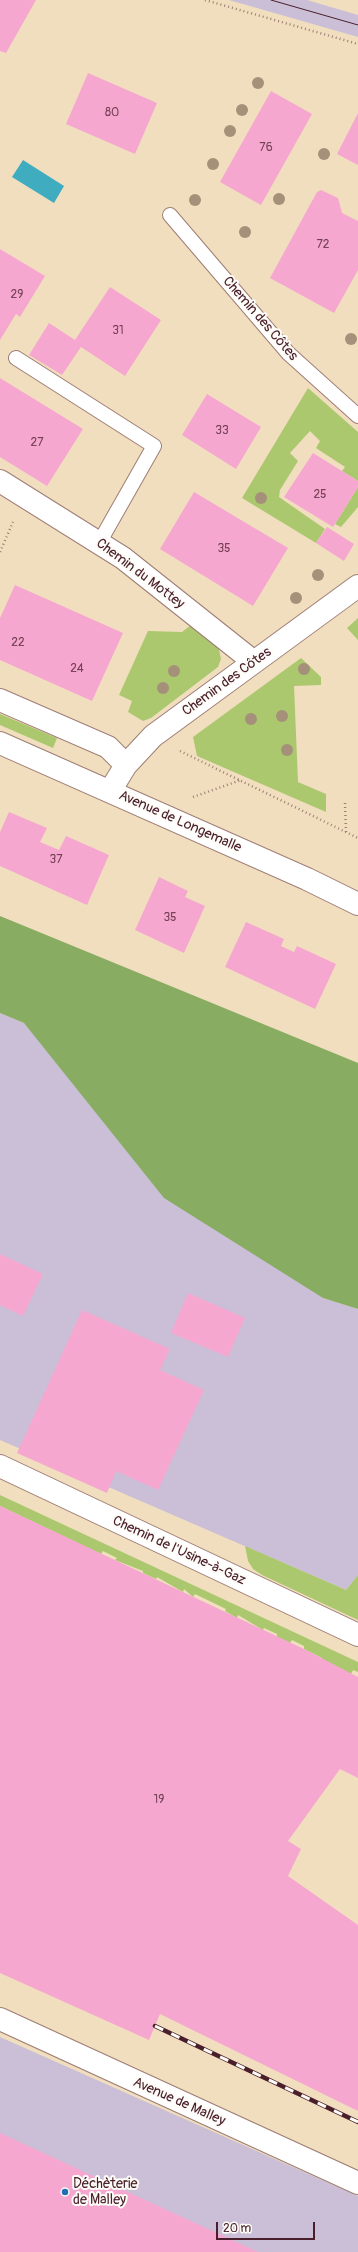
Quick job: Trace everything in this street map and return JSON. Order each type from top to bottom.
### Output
[{"type":"street","name":"Chemin du Mottey","points":[[0,481],[123,558],[254,662]]},
{"type":"street","name":"Chemin des Côtes","points":[[110,791],[126,765],[153,736],[358,586]]},
{"type":"street","points":[[0,700],[108,747],[126,765]]},
{"type":"street","name":"Avenue de Longemalle","points":[[0,743],[153,810],[358,904]]},
{"type":"street","name":"Chemin de l'Usine-à-Gaz","points":[[0,1466],[358,1635]]},
{"type":"street","name":"Avenue de Malley","points":[[0,2019],[358,2183]]},
{"type":"lane","name":"Chemin des Côtes","points":[[170,215],[288,353],[358,416]]},
{"type":"lane","points":[[16,358],[154,446],[99,543]]},
{"type":"path","points":[[205,0],[358,44]]},
{"type":"path","points":[[175,750],[242,780],[358,838]]},
{"type":"path","points":[[153,810],[242,780]]},
{"type":"path","points":[[345,803],[346,832]]},
{"type":"shaded area","points":[[229,0],[307,0],[358,15],[358,37]]},
{"type":"shaded area","points":[[0,1013],[24,1023],[323,1298],[358,1309],[358,1575],[346,1590],[0,1440]]},
{"type":"shaded area","points":[[0,2037],[358,2196],[358,2252],[0,2252]]},
{"type":"green space","points":[[308,388],[358,432],[358,481],[342,471],[345,467],[316,448],[320,441],[310,431],[290,453],[298,461],[280,490],[279,497],[325,529],[316,543],[242,498]]},
{"type":"green space","points":[[358,487],[358,507],[341,527],[335,524]]},
{"type":"green space","points":[[358,618],[358,640],[347,628]]},
{"type":"green space","points":[[191,625],[218,645],[221,659],[218,667],[151,718],[143,721],[128,712],[132,701],[119,695],[148,631],[182,632]]},
{"type":"green space","points":[[301,658],[321,677],[321,685],[294,686],[298,782],[326,794],[326,812],[197,756],[193,737]]},
{"type":"green space","points":[[0,714],[57,738],[53,748],[0,725]]},
{"type":"green space","points":[[0,916],[358,1063],[358,1309],[323,1298],[164,1198],[24,1023],[0,1013]]},
{"type":"green space","points":[[0,1495],[358,1662],[358,1672],[353,1670],[351,1674],[323,1661],[322,1658],[304,1649],[304,1646],[292,1640],[290,1643],[277,1637],[277,1634],[264,1628],[263,1630],[238,1615],[237,1618],[225,1611],[226,1609],[195,1594],[193,1597],[184,1589],[183,1592],[157,1577],[156,1579],[143,1573],[143,1571],[115,1560],[117,1558],[103,1551],[101,1554],[0,1506]]},
{"type":"green space","points":[[245,1546],[346,1590],[358,1575],[358,1620],[262,1575],[253,1569],[248,1561]]},
{"type":"water","points":[[23,160],[64,186],[54,203],[12,177]]},
{"type":"building","points":[[0,0],[36,0],[6,53],[0,51]]},
{"type":"building","points":[[88,73],[157,103],[135,154],[66,124]]},
{"type":"building","points":[[271,91],[312,114],[261,205],[220,182]]},
{"type":"building","points":[[358,113],[358,165],[337,154]]},
{"type":"building","points":[[321,190],[338,198],[342,213],[358,221],[358,270],[334,313],[270,278],[317,192]]},
{"type":"building","points":[[0,249],[45,276],[20,317],[16,314],[0,340]]},
{"type":"building","points":[[110,287],[161,320],[125,376],[81,347],[62,375],[29,355],[49,323],[75,340]]},
{"type":"building","points":[[0,378],[83,429],[47,486],[0,457]]},
{"type":"building","points":[[207,394],[261,427],[236,469],[182,435]]},
{"type":"building","points":[[313,453],[358,481],[358,487],[333,527],[284,497]]},
{"type":"building","points":[[194,492],[288,548],[253,606],[160,549]]},
{"type":"building","points":[[327,527],[354,544],[344,561],[316,543]]},
{"type":"building","points":[[15,585],[123,633],[92,701],[0,660],[0,618]]},
{"type":"building","points":[[9,812],[47,828],[40,842],[59,850],[66,836],[109,855],[87,905],[0,866],[0,832]]},
{"type":"building","points":[[159,877],[188,891],[185,897],[205,906],[184,953],[135,930]]},
{"type":"building","points":[[246,922],[284,939],[281,946],[294,952],[297,946],[336,964],[315,1009],[225,967]]},
{"type":"building","points":[[0,1254],[43,1274],[23,1316],[0,1305]]},
{"type":"building","points":[[188,1293],[245,1318],[228,1357],[171,1333]]},
{"type":"building","points":[[82,1310],[170,1349],[160,1370],[204,1390],[158,1490],[116,1471],[107,1493],[17,1453]]},
{"type":"building","points":[[0,1506],[304,1649],[358,1677],[358,1778],[340,1769],[288,1841],[301,1849],[288,1876],[358,1925],[358,2111],[160,2014],[149,2040],[0,1973]]},
{"type":"building","name":"Déchèterie de Malley","points":[[0,2133],[258,2252],[0,2252]]},
{"type":"tram line","points":[[271,0],[358,25]]},
{"type":"railway","points":[[155,2026],[358,2122]]},
{"type":"place","name":"Déchèterie de Malley","points":[[65,2192]]}]
